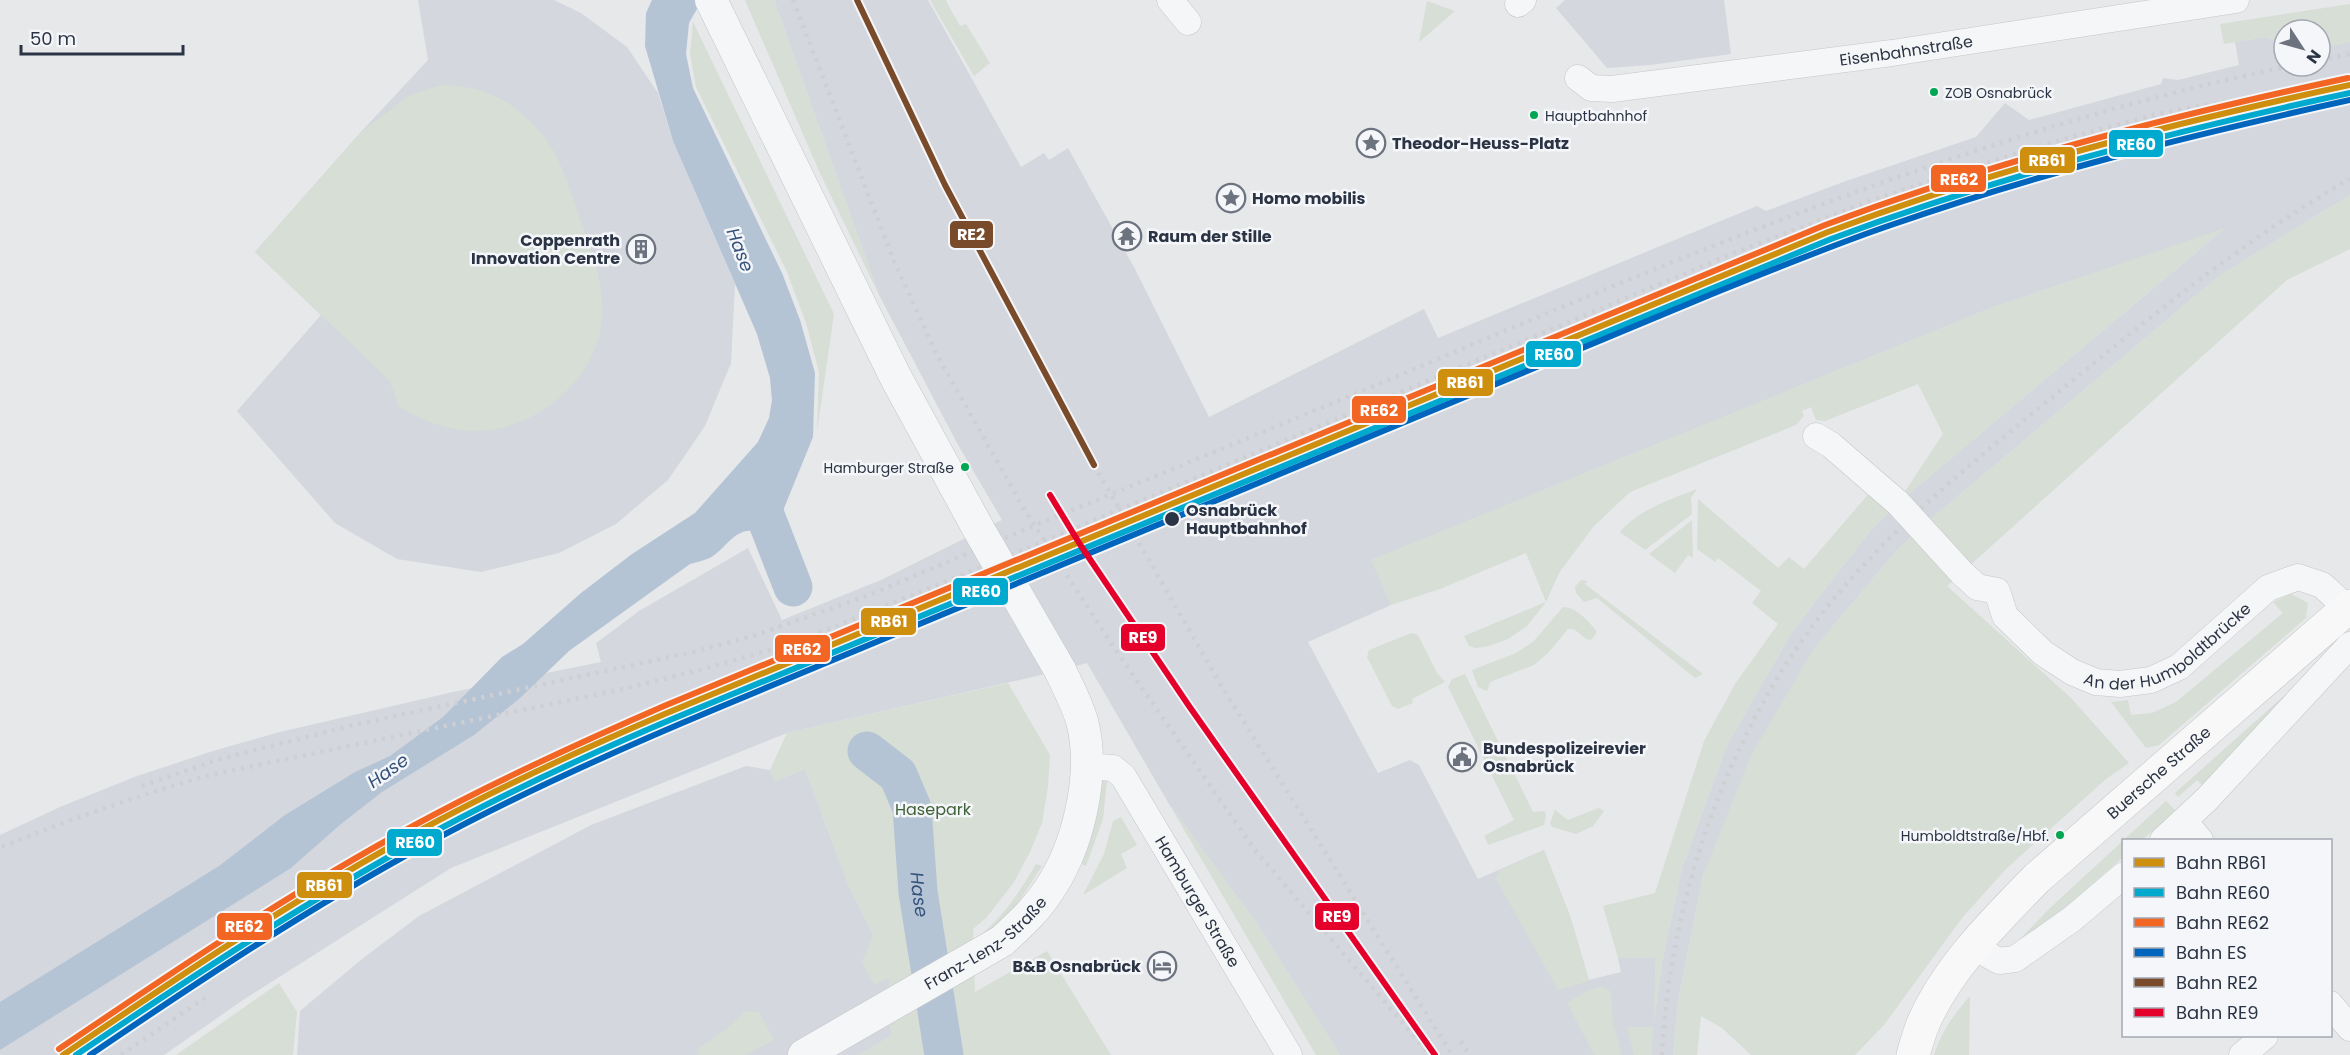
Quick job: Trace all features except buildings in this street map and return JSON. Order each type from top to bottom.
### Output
[{"type":"main road","name":"Buersche Straße","points":[[1913,1055],[1929,1014],[1946,985],[1998,918],[2037,879],[2349,607]]},
{"type":"street","name":"Eisenbahnstraße","points":[[1578,78],[1591,88],[1612,89],[1892,53],[2235,0]]},
{"type":"street","points":[[713,4],[896,378],[1060,670],[1082,721],[1086,745],[1086,766]]},
{"type":"street","name":"An der Humboldtbrücke","points":[[1816,436],[1831,445],[1898,503],[1962,573],[1977,586],[1997,591],[2005,616],[2043,653],[2072,672],[2096,682],[2120,684],[2151,680],[2179,667],[2268,588],[2298,577],[2322,585],[2349,607]]},
{"type":"street","points":[[2166,839],[2193,831],[2350,645]]},
{"type":"street","name":"Franz-Lenz-Straße","points":[[804,1055],[974,959],[1002,941],[1027,918],[1047,893],[1062,867],[1075,833],[1083,799],[1086,766]]},
{"type":"street","name":"Hamburger Straße","points":[[1086,766],[1113,768],[1123,776],[1289,1055]]},
{"type":"street","points":[[1974,947],[1999,960],[2015,959],[2072,919],[2122,876]]},
{"type":"street","points":[[2332,1005],[2350,1028]]},
{"type":"street","points":[[2242,1055],[2263,1037]]},
{"type":"shaded area","points":[[418,0],[554,0],[581,13],[627,47],[658,93],[673,141],[735,284],[731,363],[705,426],[668,480],[616,524],[559,553],[481,572],[397,559],[335,523],[237,411],[321,315],[255,252],[428,60]]},
{"type":"shaded area","points":[[774,0],[928,0],[1021,167],[1044,153],[1049,160],[1068,148],[1135,269],[1209,417],[1424,309],[1438,338],[1757,206],[1766,211],[1976,137],[2005,103],[2029,120],[2161,84],[2163,78],[2178,80],[2239,65],[2235,42],[2266,37],[2272,40],[2272,78],[2332,78],[2332,46],[2350,42],[2350,195],[2219,276],[1933,517],[1896,551],[1813,650],[1703,875],[1678,1002],[1673,1055],[1340,1055],[1256,922],[1169,804],[1087,663],[787,733],[451,868],[243,1000],[164,1055],[0,1055],[0,835],[60,807],[137,776],[213,751],[280,732],[453,692],[601,662],[596,643],[639,611],[748,548],[782,620],[881,580],[1002,520],[957,443],[879,295]],"holes":[[[2224,229],[1898,503],[1870,531],[1792,632],[1727,745],[1682,868],[1663,957],[1654,1019],[1656,957],[1618,958],[1621,972],[1589,980],[1570,916],[1544,850],[1478,879],[1419,765],[1410,760],[1378,773],[1308,642],[1391,605],[1372,560],[1991,308]]]},
{"type":"shaded area","points":[[1565,0],[1724,0],[1731,54],[1650,65],[1607,68],[1556,8]]},
{"type":"shaded area","points":[[746,766],[770,770],[775,781],[805,769],[848,884],[873,934],[889,977],[891,1036],[859,1055],[297,1055],[300,1011],[362,959],[419,916],[591,825]]},
{"type":"green space","points":[[745,0],[774,0],[879,295],[819,171]]},
{"type":"green space","points":[[930,0],[947,0],[960,26],[966,24],[990,63],[974,76]]},
{"type":"green space","points":[[1427,1],[1455,11],[1419,42]]},
{"type":"green space","points":[[2350,4],[2350,42],[2332,46],[2332,18],[2272,18],[2272,40],[2266,37],[2224,44],[2220,24]]},
{"type":"green space","points":[[693,22],[834,314],[817,432],[819,372],[806,323],[787,272],[696,87],[690,54]]},
{"type":"green space","points":[[444,84],[489,93],[514,107],[545,138],[567,181],[592,252],[601,291],[602,319],[597,344],[586,366],[571,386],[553,403],[531,417],[508,426],[484,431],[443,427],[399,407],[390,381],[255,252],[360,133],[408,96]]},
{"type":"green space","points":[[2350,195],[2350,249],[2287,280],[1947,586],[2071,698],[2129,763],[2106,779],[2006,869],[1962,918],[1884,1025],[1855,1055],[1751,1055],[1722,1028],[1701,1016],[1697,1055],[1673,1055],[1678,1002],[1703,875],[1751,755],[1813,650],[1896,551],[1933,517],[2219,276]]},
{"type":"green space","points":[[2225,228],[1898,503],[1870,531],[1792,632],[1727,745],[1682,868],[1663,957],[1653,1027],[1656,957],[1618,958],[1603,906],[1655,893],[1704,741],[1735,684],[1778,624],[1752,603],[1761,591],[1718,558],[1715,562],[1697,549],[1698,499],[1778,568],[1789,557],[1804,569],[1878,483],[1898,502],[1943,434],[1918,384],[1825,421],[1816,420],[1811,407],[1802,411],[1804,416],[1796,425],[1630,492],[1593,527],[1559,573],[1546,602],[1526,553],[1440,589],[1391,605],[1371,560],[1991,308]]},
{"type":"green space","points":[[1697,489],[1691,498],[1692,514],[1645,550],[1620,532],[1646,511]]},
{"type":"green space","points":[[1692,520],[1693,558],[1688,555],[1675,573],[1649,554]]},
{"type":"green space","points":[[1581,580],[1587,581],[1585,584],[1703,674],[1695,678],[1597,598],[1584,602],[1576,593],[1575,587]]},
{"type":"green space","points":[[2291,594],[2308,603],[2306,618],[2159,745],[2146,748],[2111,702],[2128,700],[2131,715],[2152,713],[2176,702],[2283,613],[2273,602]]},
{"type":"green space","points":[[1546,602],[1527,626],[1508,639],[1476,648],[1469,646],[1464,636]]},
{"type":"green space","points":[[1563,607],[1578,612],[1591,624],[1597,632],[1591,640],[1586,639],[1574,629],[1568,629],[1548,653],[1534,665],[1490,682],[1487,691],[1478,687],[1472,670],[1516,653],[1533,642]]},
{"type":"green space","points":[[1411,633],[1418,635],[1437,673],[1445,682],[1412,699],[1413,703],[1398,709],[1392,706],[1367,657],[1369,650]]},
{"type":"green space","points":[[1465,674],[1533,812],[1545,811],[1546,816],[1544,825],[1488,845],[1484,836],[1514,820],[1448,687],[1452,679]]},
{"type":"green space","points":[[2303,679],[2203,786],[2197,780],[2178,797],[2175,793]]},
{"type":"green space","name":"Hasepark","points":[[1008,683],[1050,755],[1048,786],[1042,823],[1030,852],[1014,882],[987,917],[973,929],[975,992],[1047,951],[1111,1055],[859,1055],[891,1036],[889,978],[874,985],[862,962],[873,934],[848,884],[805,769],[775,781],[770,770],[787,733]]},
{"type":"green space","points":[[1101,781],[1107,781],[1103,819],[1086,866],[1081,864],[1089,844]]},
{"type":"green space","points":[[2166,801],[2176,811],[2143,839],[2125,839]]},
{"type":"green space","points":[[1169,804],[1256,922],[1340,1055],[1316,1055]]},
{"type":"green space","points":[[1599,808],[1604,811],[1593,826],[1576,834],[1552,827],[1550,823],[1555,810],[1568,820]]},
{"type":"green space","points":[[1121,817],[1137,845],[1121,854],[1127,868],[1083,895],[1104,854],[1113,821]]},
{"type":"green space","points":[[2122,842],[2122,858],[2067,906],[2019,940]]},
{"type":"green space","points":[[1544,850],[1570,916],[1589,981],[1558,990],[1496,879],[1499,870]]},
{"type":"green space","points":[[1036,864],[1042,866],[1014,909],[993,932],[978,937],[1003,913]]},
{"type":"green space","points":[[279,983],[297,1012],[293,1055],[176,1055]]},
{"type":"green space","points":[[1603,986],[1611,992],[1613,1022],[1622,1055],[1594,1055],[1567,1003],[1584,992]]},
{"type":"green space","points":[[1970,996],[1969,1055],[1934,1055],[1949,1023]]},
{"type":"green space","points":[[745,1011],[759,1012],[774,1040],[746,1055],[699,1055],[696,1050],[726,1029]]},
{"type":"green space","points":[[1627,1027],[1653,1027],[1652,1055],[1634,1055]]},
{"type":"water","points":[[652,0],[702,0],[689,23],[686,54],[693,88],[782,273],[800,320],[815,373],[813,437],[778,523],[780,536],[775,542],[759,533],[747,531],[736,535],[713,556],[690,564],[569,651],[519,699],[474,735],[382,792],[291,868],[0,1050],[0,1002],[219,866],[285,815],[355,772],[390,756],[443,717],[502,657],[523,644],[581,593],[632,554],[695,513],[758,442],[769,418],[772,400],[770,378],[757,334],[673,141],[645,46],[646,13]]},
{"type":"waterway","name":"Hase","points":[[756,492],[793,587]]},
{"type":"waterway","name":"Hase","points":[[867,751],[898,775],[912,808],[918,892],[944,1055]]},
{"type":"railway","points":[[793,0],[894,261],[937,355],[1024,509],[1117,652],[1255,850],[1430,1055]]},
{"type":"railway","points":[[2332,58],[2350,54]]},
{"type":"railway","points":[[142,786],[220,759],[354,725],[693,652],[756,635],[872,594],[1618,284],[1837,199],[2061,124],[2175,93],[2272,70]]},
{"type":"railway","points":[[2,847],[105,808],[210,775],[623,689],[770,650],[826,630],[1023,550],[1734,253],[1878,198],[2053,142],[2154,115],[2350,83]]},
{"type":"railway","points":[[1662,1055],[1668,992],[1679,928],[1695,864],[1717,802],[1743,741],[1774,683],[1810,629],[1875,553],[1927,503],[1983,455],[2204,276],[2312,201],[2350,179]]},
{"type":"railway","points":[[1094,465],[1222,687],[1452,1055]]},
{"type":"railway","points":[[121,1055],[208,996]]},
{"type":"railway","points":[[1461,1041],[1469,1055]]},
{"type":"rail line","name":"RE2","points":[[857,0],[945,185],[1094,465]]},
{"type":"rail line","name":"RE62","points":[[59,1049],[233,933],[367,851],[506,778],[664,706],[1825,225],[2019,160],[2150,124],[2348,78]]},
{"type":"rail line","name":"RB61","points":[[63,1055],[237,939],[371,858],[509,785],[667,713],[1828,232],[2021,167],[2152,131],[2350,85]]},
{"type":"rail line","name":"RE60","points":[[76,1055],[245,943],[375,865],[512,792],[670,720],[1831,239],[2023,175],[2153,139],[2350,93]]},
{"type":"rail line","name":"ES","points":[[90,1055],[255,946],[382,869],[460,826],[531,791],[676,725],[1712,294],[1848,240],[2006,187],[2063,171],[2177,140],[2350,100]]},
{"type":"rail line","name":"RE9","points":[[1050,495],[1081,546],[1189,706],[1435,1055]]},
{"type":"place","name":"ZOB Osnabrück","points":[[1934,92]]},
{"type":"place","name":"Hauptbahnhof","points":[[1534,115]]},
{"type":"place","name":"Theodor-Heuss-Platz","points":[[1371,143]]},
{"type":"place","name":"Homo mobilis","points":[[1231,198]]},
{"type":"place","name":"Raum der Stille","points":[[1127,236]]},
{"type":"place","name":"Coppenrath Innovation Centre","points":[[641,249]]},
{"type":"place","name":"Hamburger Straße","points":[[965,467]]},
{"type":"place","name":"Osnabrück Hauptbahnhof","points":[[1172,519]]},
{"type":"place","name":"Bundespolizeirevier Osnabrück","points":[[1462,757]]},
{"type":"place","name":"Humboldtstraße/Hbf.","points":[[2060,835]]},
{"type":"place","name":"B&B Osnabrück","points":[[1162,966]]}]
